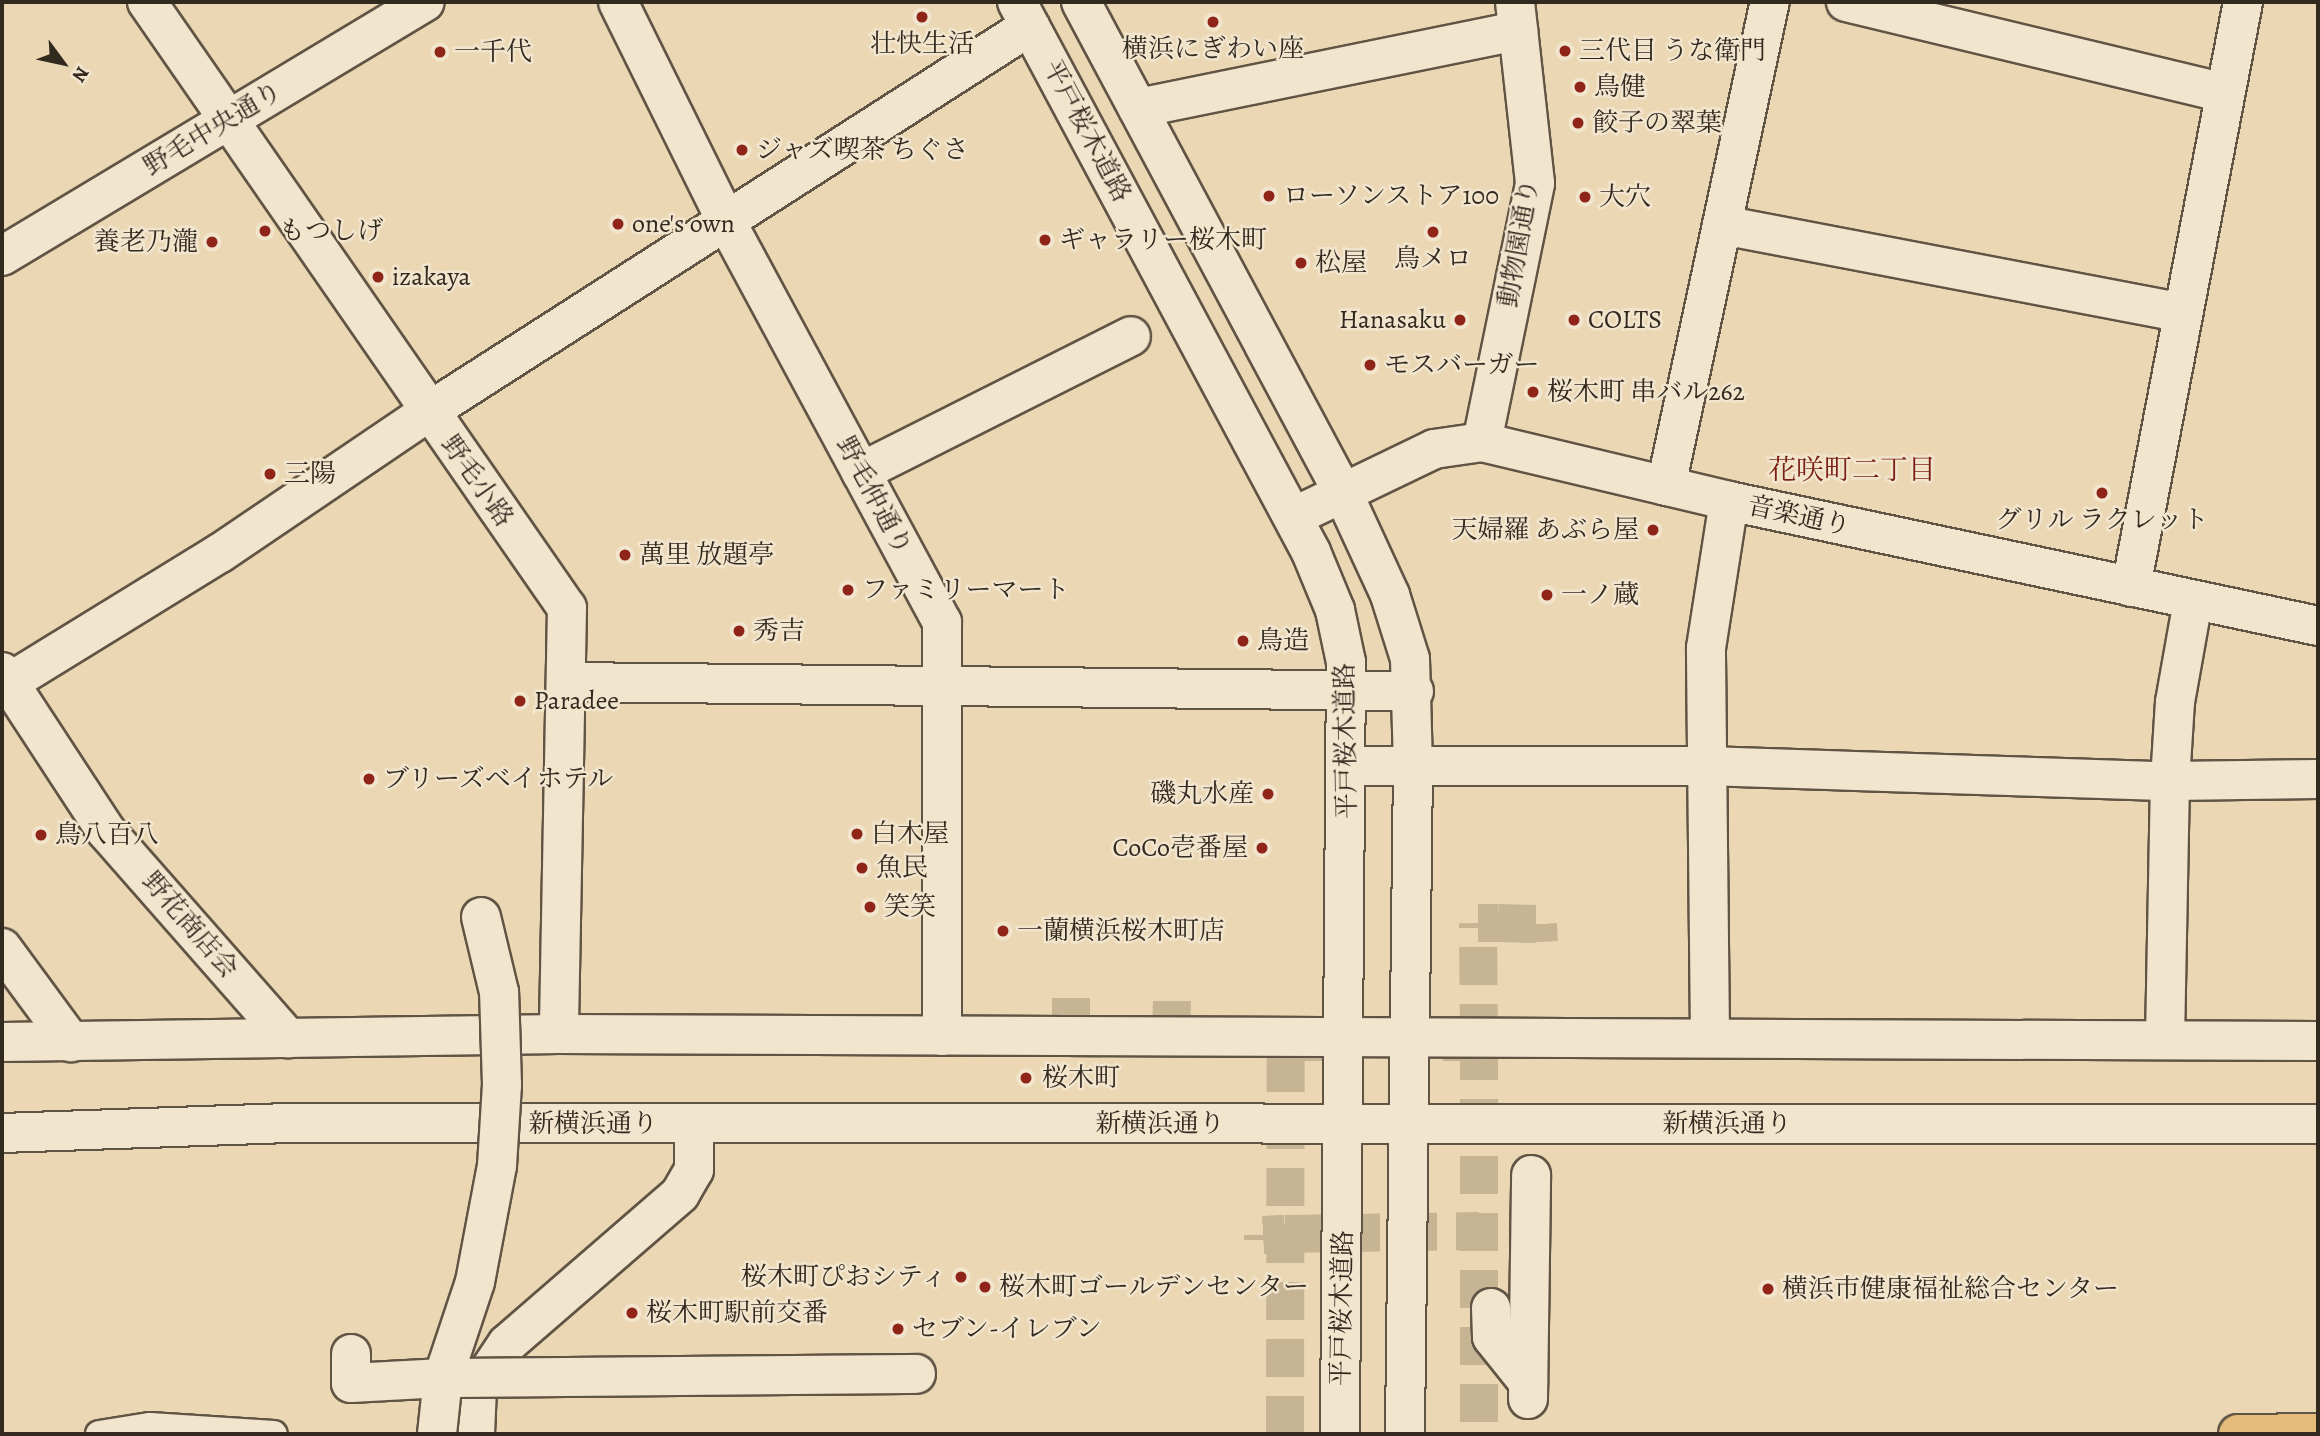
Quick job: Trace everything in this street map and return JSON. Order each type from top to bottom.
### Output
[{"type":"highway","points":[[2238,1434],[2318,1433]]},
{"type":"street","name":"野毛小路","points":[[147,2],[231,118],[428,412],[567,608],[559,1034]]},
{"type":"street","name":"野毛中央通り","points":[[2,256],[424,2]]},
{"type":"street","name":"野毛仲通り","points":[[618,2],[727,223],[942,622],[942,1036]]},
{"type":"street","points":[[1081,2],[1342,491],[1390,595],[1410,659],[1414,691],[1405,1434]]},
{"type":"street","points":[[1666,486],[1770,2]]},
{"type":"street","points":[[1846,2],[2225,93]]},
{"type":"street","points":[[2131,587],[2243,2]]},
{"type":"street","points":[[4,680],[220,553],[428,412],[727,223],[1023,14]]},
{"type":"street","name":"平戸桜木道路","points":[[1023,14],[1293,517],[1335,610],[1349,691],[1340,1434]]},
{"type":"street","points":[[1138,108],[1517,17]]},
{"type":"street","name":"動物園通り","points":[[1482,442],[1535,183],[1517,17]]},
{"type":"street","points":[[1722,225],[2183,313]]},
{"type":"street","points":[[861,472],[1131,336]]},
{"type":"street","name":"音楽通り","points":[[1293,517],[1342,491],[1434,449],[1482,442],[1729,501],[2318,626]]},
{"type":"street","points":[[1710,1037],[1706,648],[1729,501]]},
{"type":"street","points":[[2165,1040],[2170,781],[2175,702],[2193,601]]},
{"type":"street","name":"野花商店会","points":[[4,680],[106,831],[288,1038]]},
{"type":"street","points":[[566,682],[1414,691]]},
{"type":"street","points":[[1349,765],[1706,766],[2170,781],[2318,779]]},
{"type":"street","points":[[438,1434],[443,1378],[475,1282],[498,1166],[502,1085],[499,992],[481,917]]},
{"type":"street","points":[[2,948],[71,1042]]},
{"type":"street","points":[[2,1042],[559,1034],[2318,1041]]},
{"type":"street","name":"新横浜通り","points":[[2,1133],[291,1124],[2318,1124]]},
{"type":"street","points":[[475,1434],[477,1389],[507,1344],[680,1194],[694,1170],[694,1124]]},
{"type":"street","points":[[1492,1308],[1492,1337],[1528,1391],[1520,1193]]},
{"type":"street","points":[[351,1354],[351,1383],[443,1378],[916,1374]]},
{"type":"lane","points":[[99,1434],[150,1426],[274,1434]]},
{"type":"tunnel","points":[[1479,1042],[1478,923],[1498,923],[1498,912]]},
{"type":"tunnel","points":[[1498,923],[1538,924],[1539,942]]},
{"type":"tunnel","points":[[1071,998],[1071,1039],[1102,1039]]},
{"type":"tunnel","points":[[1171,1039],[1172,998]]},
{"type":"tunnel","points":[[1285,1434],[1286,1042],[1324,1042]]},
{"type":"tunnel","points":[[1443,1042],[1479,1042],[1479,1434]]},
{"type":"tunnel","points":[[1263,1240],[1263,1235],[1285,1234],[1479,1231]]},
{"type":"place","name":"壮快生活","points":[[922,17]]},
{"type":"place","name":"横浜にぎわい座","points":[[1213,22]]},
{"type":"place","name":"三代目 うな衛門","points":[[1565,51]]},
{"type":"place","name":"一千代","points":[[440,52]]},
{"type":"place","name":"鳥健","points":[[1580,87]]},
{"type":"place","name":"餃子の翠葉","points":[[1578,123]]},
{"type":"place","name":"ジャズ喫茶 ちぐさ","points":[[742,150]]},
{"type":"place","name":"ローソンストア100","points":[[1269,196]]},
{"type":"place","name":"大穴","points":[[1585,197]]},
{"type":"place","name":"one's own","points":[[618,224]]},
{"type":"place","name":"もつしげ","points":[[265,231]]},
{"type":"place","name":"鳥メロ","points":[[1433,232]]},
{"type":"place","name":"ギャラリー桜木町","points":[[1045,240]]},
{"type":"place","name":"養老乃瀧","points":[[212,242]]},
{"type":"place","name":"松屋","points":[[1301,263]]},
{"type":"place","name":"izakaya","points":[[378,277]]},
{"type":"place","name":"Hanasaku","points":[[1460,320]]},
{"type":"place","name":"COLTS","points":[[1574,320]]},
{"type":"place","name":"モスバーガー","points":[[1370,365]]},
{"type":"place","name":"桜木町 串バル262","points":[[1533,392]]},
{"type":"place","name":"三陽","points":[[270,474]]},
{"type":"place","name":"グリル ラクレット","points":[[2102,493]]},
{"type":"place","name":"天婦羅 あぶら屋","points":[[1653,530]]},
{"type":"place","name":"萬里 放題亭","points":[[625,555]]},
{"type":"place","name":"ファミリーマート","points":[[848,590]]},
{"type":"place","name":"一ノ蔵","points":[[1547,595]]},
{"type":"place","name":"秀吉","points":[[739,631]]},
{"type":"place","name":"鳥造","points":[[1243,641]]},
{"type":"place","name":"Paradee","points":[[520,701]]},
{"type":"place","name":"ブリーズベイホテル","points":[[369,779]]},
{"type":"place","name":"磯丸水産","points":[[1268,794]]},
{"type":"place","name":"白木屋","points":[[857,834]]},
{"type":"place","name":"鳥八百八","points":[[41,835]]},
{"type":"place","name":"CoCo壱番屋","points":[[1262,848]]},
{"type":"place","name":"魚民","points":[[862,868]]},
{"type":"place","name":"笑笑","points":[[870,907]]},
{"type":"place","name":"一蘭横浜桜木町店","points":[[1003,931]]},
{"type":"place","name":"桜木町","points":[[1026,1078]]},
{"type":"place","name":"桜木町ぴおシティ","points":[[961,1277]]},
{"type":"place","name":"桜木町ゴールデンセンター","points":[[985,1287]]},
{"type":"place","name":"横浜市健康福祉総合センター","points":[[1768,1289]]},
{"type":"place","name":"桜木町駅前交番","points":[[632,1313]]},
{"type":"place","name":"セブン-イレブン","points":[[898,1329]]},
{"type":"district","name":"花咲町二丁目","points":[[1852,470]]}]
